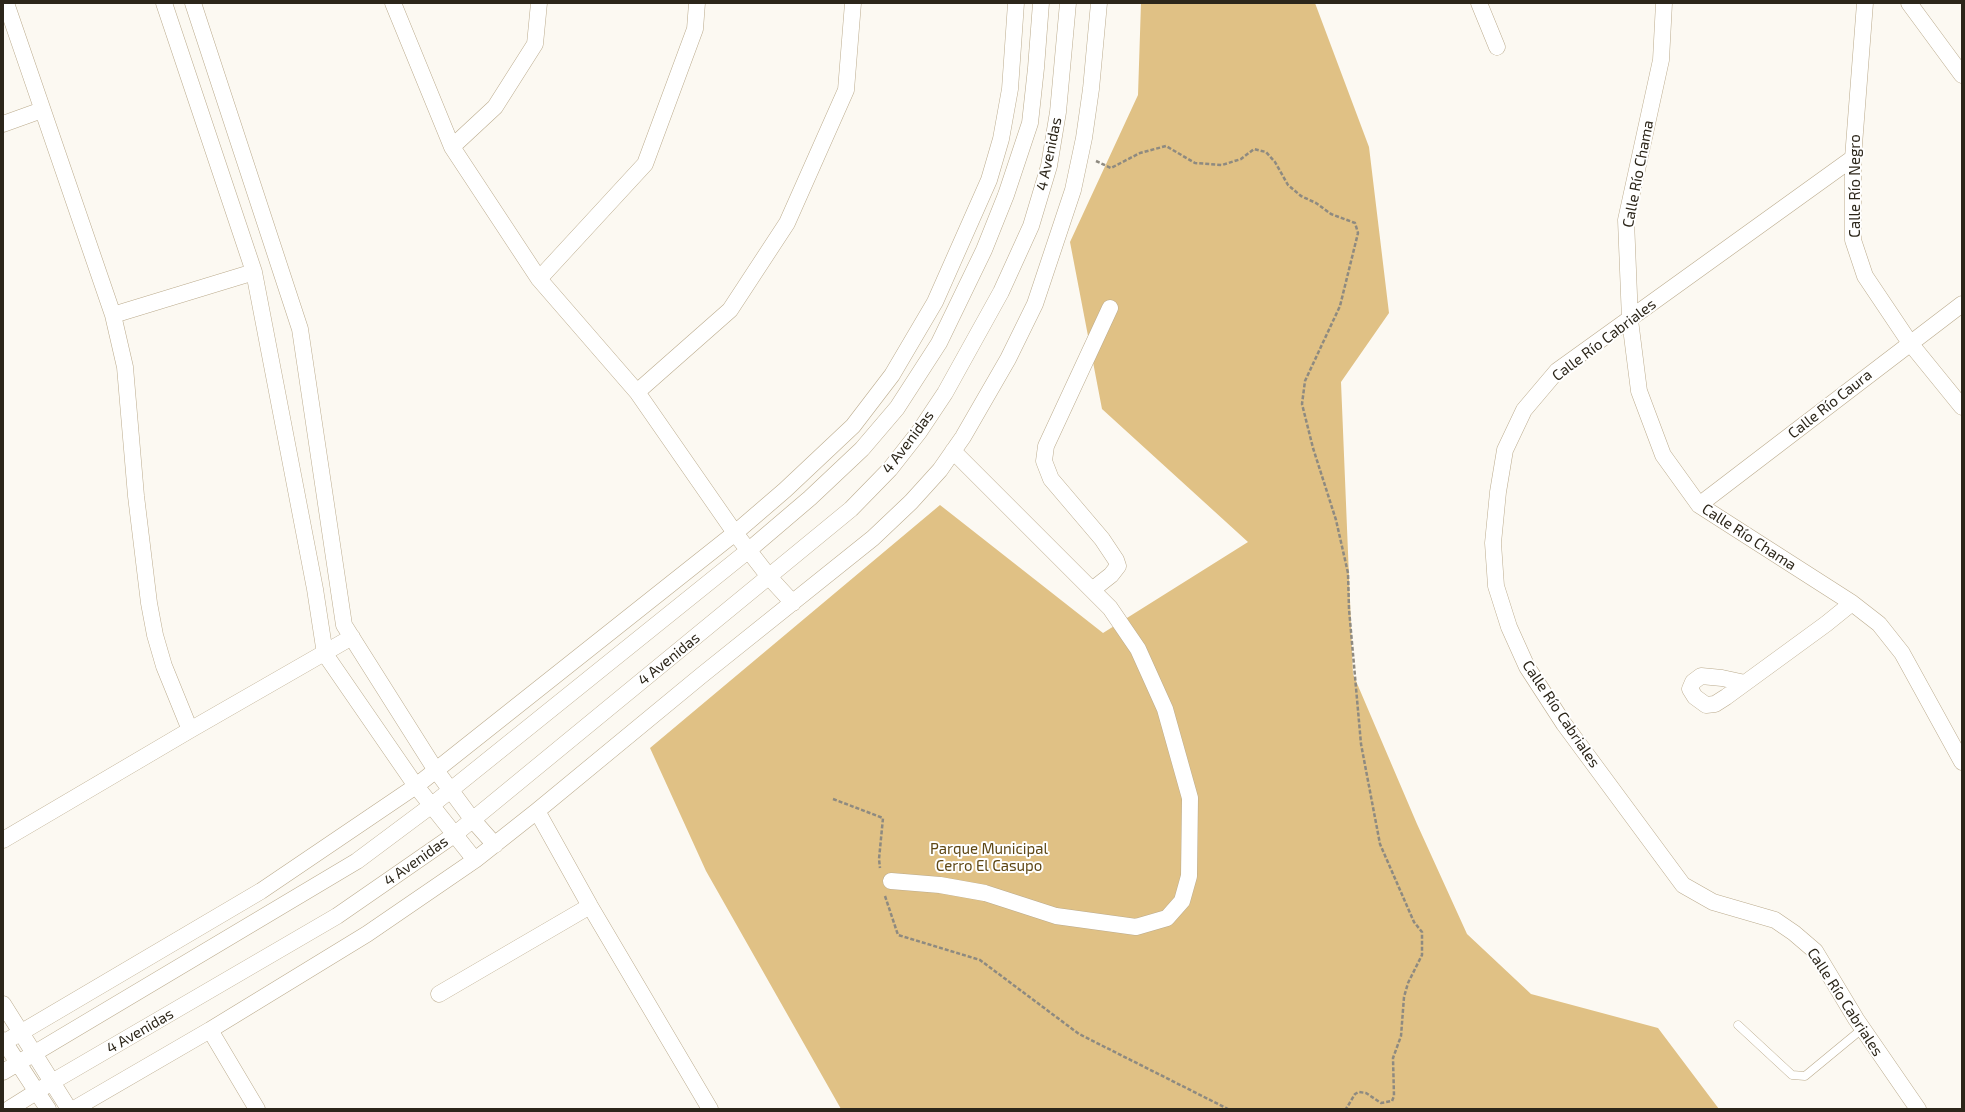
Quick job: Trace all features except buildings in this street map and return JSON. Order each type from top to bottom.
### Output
[{"type":"street","points":[[6,3],[113,315],[125,367],[136,496],[154,629],[164,666],[190,730]]},
{"type":"street","points":[[164,3],[254,272],[313,581],[324,654],[416,786],[475,860]]},
{"type":"street","points":[[193,3],[300,328],[344,625],[435,770],[472,819],[494,845]]},
{"type":"street","points":[[393,3],[452,147],[539,280],[637,392],[735,533],[770,578],[793,603]]},
{"type":"street","points":[[452,147],[495,107],[535,44],[539,3]]},
{"type":"street","points":[[539,280],[645,164],[696,29],[697,3]]},
{"type":"street","points":[[637,392],[730,310],[787,223],[846,90],[853,3]]},
{"type":"street","points":[[48,1109],[3,1042],[261,891],[416,786],[735,533],[785,490],[853,426],[892,375],[935,302],[970,227],[989,180],[1010,89],[1016,3]]},
{"type":"street","name":"4 Avenidas","points":[[3,1072],[357,861],[432,805],[749,550],[810,498],[862,449],[897,408],[939,344],[984,250],[1006,195],[1030,123],[1041,3]]},
{"type":"street","name":"4 Avenidas","points":[[9,1109],[52,1082],[337,916],[454,835],[770,578],[851,509],[890,469],[919,432],[945,393],[1001,292],[1031,226],[1049,166],[1058,112],[1068,3]]},
{"type":"street","name":"4 Avenidas","points":[[74,1109],[210,1030],[367,934],[475,860],[538,811],[702,675],[873,538],[911,502],[940,470],[963,437],[1008,359],[1035,304],[1073,190],[1081,154],[1091,89],[1099,3]]},
{"type":"street","points":[[1479,3],[1497,47]]},
{"type":"street","name":"Calle Río Chama","points":[[1664,3],[1661,60],[1626,220],[1630,320],[1639,391],[1663,456],[1699,505],[1852,602],[1879,624],[1902,653],[1962,762]]},
{"type":"street","name":"Calle Río Negro","points":[[1865,3],[1853,158],[1853,240],[1865,276],[1910,343],[1962,407]]},
{"type":"street","points":[[1909,3],[1962,75]]},
{"type":"street","points":[[3,124],[42,110]]},
{"type":"street","name":"Calle Río Cabriales","points":[[1853,158],[1557,372],[1524,410],[1505,450],[1498,492],[1493,543],[1496,586],[1509,627],[1527,667],[1564,724],[1683,886],[1712,902],[1775,920],[1794,933],[1815,951],[1862,1029],[1918,1109]]},
{"type":"street","points":[[113,315],[254,272]]},
{"type":"street","name":"Calle Río Caura","points":[[1699,505],[1962,304]]},
{"type":"street","points":[[1092,590],[1111,575],[1118,566],[1116,560],[1102,539],[1051,479],[1044,461],[1046,446],[1110,308]]},
{"type":"street","points":[[885,882],[940,886],[986,893],[1056,916],[1136,927],[1167,918],[1182,901],[1189,876],[1190,798],[1166,709],[1138,649],[1110,608],[953,451]]},
{"type":"street","points":[[1745,683],[1826,624],[1852,602]]},
{"type":"street","points":[[3,840],[352,637]]},
{"type":"street","points":[[538,811],[590,906],[710,1109]]},
{"type":"street","points":[[439,994],[590,906]]},
{"type":"street","points":[[3,1004],[69,1109]]},
{"type":"street","points":[[210,1030],[257,1109]]},
{"type":"lane","points":[[1738,1025],[1792,1075],[1806,1076],[1862,1029]]},
{"type":"path","points":[[1081,154],[1111,168],[1140,153],[1166,146],[1195,163],[1222,165],[1241,159],[1254,149],[1266,152],[1275,162],[1288,185],[1301,196],[1316,203],[1331,214],[1355,223],[1358,233],[1340,306],[1305,381],[1302,404],[1313,448],[1336,520],[1348,573],[1349,609],[1361,744],[1380,844],[1414,922],[1422,932],[1422,955],[1408,983],[1404,997],[1401,1036],[1393,1058],[1394,1096],[1392,1101],[1381,1103],[1366,1093],[1359,1092],[1355,1094],[1346,1109]]},
{"type":"path","points":[[833,799],[882,818],[879,859],[898,935],[980,960],[1079,1034],[1228,1109]]},
{"type":"green space","name":"Parque Municipal Cerro El Casupo","points":[[1141,3],[1315,3],[1369,147],[1389,313],[1341,382],[1353,674],[1417,824],[1467,934],[1531,994],[1658,1028],[1719,1109],[841,1109],[706,871],[650,748],[940,505],[1103,633],[1248,542],[1102,409],[1070,242],[1138,95]]}]
